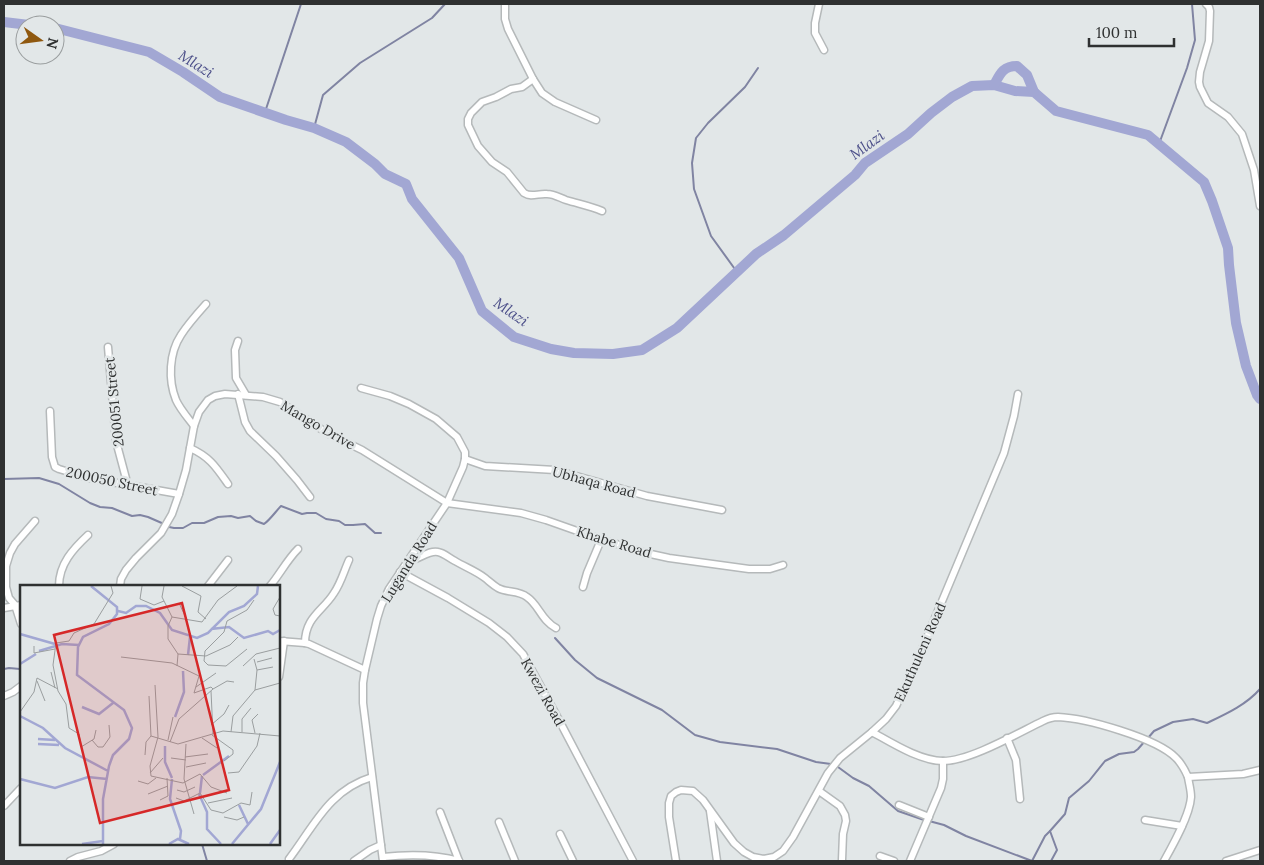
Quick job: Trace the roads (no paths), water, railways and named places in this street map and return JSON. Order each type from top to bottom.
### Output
[{"type":"street","points":[[505,4],[505,20],[508,29],[542,93],[555,102],[596,120]]},
{"type":"street","points":[[819,4],[815,33],[824,50]]},
{"type":"street","points":[[1206,4],[1210,11],[1210,34],[1200,72],[1200,87],[1208,103],[1228,117],[1242,134],[1254,170],[1260,206]]},
{"type":"street","points":[[534,79],[522,87],[511,89],[496,98],[482,102],[468,119],[472,136],[484,154],[507,172],[527,195],[548,194],[567,201],[585,204],[602,211]]},
{"type":"street","points":[[194,426],[176,400],[171,375],[172,361],[174,348],[180,336],[206,304]]},
{"type":"street","points":[[238,341],[235,350],[236,378],[246,395]]},
{"type":"street","name":"200051 Street","points":[[108,347],[116,441],[128,486]]},
{"type":"street","points":[[361,388],[376,391],[399,400],[436,419],[457,437],[465,452],[465,459]]},
{"type":"street","points":[[238,394],[245,422],[250,431],[276,456],[310,497]]},
{"type":"street","name":"Mango Drive","points":[[120,585],[126,570],[167,525],[180,494],[194,426],[199,412],[208,400],[215,396],[238,394],[263,397],[280,402],[327,433],[362,450],[447,503]]},
{"type":"street","name":"Ekuthuleni Road","points":[[676,861],[669,817],[669,803],[676,792],[681,790],[694,791],[703,800],[734,844],[744,852],[753,857],[764,859],[774,857],[783,851],[793,837],[828,773],[840,758],[886,719],[896,706],[921,652],[1004,453],[1018,394]]},
{"type":"street","name":"200050 Street","points":[[50,411],[52,457],[55,467],[89,478],[180,494]]},
{"type":"street","points":[[190,448],[208,458],[228,484]]},
{"type":"street","name":"Luganda Road","points":[[383,859],[363,703],[365,670],[379,612],[389,589],[447,503],[465,459]]},
{"type":"street","name":"Ubhaqa Road","points":[[465,459],[485,466],[555,470],[647,496],[722,510]]},
{"type":"street","name":"Khabe Road","points":[[447,503],[522,512],[601,540],[646,553],[739,568],[762,569],[776,568],[783,565]]},
{"type":"street","points":[[20,618],[18,605],[9,598],[6,587],[6,566],[15,544],[34,521]]},
{"type":"street","points":[[58,585],[61,570],[66,559],[88,535]]},
{"type":"street","points":[[583,587],[601,540]]},
{"type":"street","points":[[271,585],[298,549]]},
{"type":"street","points":[[408,561],[418,559],[431,552],[443,554],[471,569],[500,590],[514,591],[528,597],[550,625],[556,628]]},
{"type":"street","points":[[209,585],[228,560]]},
{"type":"street","points":[[305,643],[306,631],[311,620],[334,594],[348,560]]},
{"type":"street","name":"Kwezi Road","points":[[400,572],[489,623],[507,637],[523,654],[633,861]]},
{"type":"street","points":[[4,608],[18,605]]},
{"type":"street","points":[[280,660],[281,641],[305,643],[365,670]]},
{"type":"street","points":[[4,696],[20,687]]},
{"type":"street","points":[[872,732],[907,751],[930,759],[943,761],[969,756],[1043,721],[1056,717],[1074,719],[1141,737],[1176,757],[1188,777],[1191,798],[1182,826],[1164,861]]},
{"type":"street","points":[[1007,738],[1016,760],[1020,798]]},
{"type":"street","points":[[910,861],[941,788],[943,761]]},
{"type":"street","points":[[1188,777],[1243,774],[1260,770]]},
{"type":"street","points":[[289,859],[333,800],[361,780],[372,777]]},
{"type":"street","points":[[4,806],[20,789]]},
{"type":"street","points":[[819,791],[840,806],[845,815],[846,821],[842,834],[842,860]]},
{"type":"street","points":[[898,805],[930,817]]},
{"type":"street","points":[[710,810],[717,861]]},
{"type":"street","points":[[383,859],[414,855],[434,856],[459,861],[440,812]]},
{"type":"street","points":[[1146,820],[1182,826]]},
{"type":"street","points":[[499,822],[515,861]]},
{"type":"street","points":[[560,834],[573,861]]},
{"type":"street","points":[[70,861],[101,851],[112,845]]},
{"type":"street","points":[[354,861],[381,845]]},
{"type":"street","points":[[1226,861],[1260,850]]},
{"type":"street","points":[[880,856],[894,861]]},
{"type":"waterway","points":[[265,112],[301,4]]},
{"type":"waterway","points":[[314,128],[323,95],[360,63],[432,18],[445,4]]},
{"type":"waterway","points":[[1159,144],[1187,68],[1195,40],[1192,4]]},
{"type":"waterway","name":"Mlazi","points":[[4,22],[15,23]]},
{"type":"waterway","name":"Mlazi","points":[[65,31],[149,52],[220,97],[314,128],[346,142],[385,174],[406,184],[412,199],[459,258],[482,311],[514,337],[551,349],[574,353],[613,354],[642,350],[677,328],[756,254],[784,235],[855,175],[865,163],[908,134],[952,97],[972,86],[994,85],[1015,91],[1034,92],[1056,111],[1148,135],[1204,182],[1228,248],[1236,323],[1246,366],[1260,399]]},
{"type":"waterway","name":"Mlazi","points":[[994,85],[1005,69],[1017,66],[1027,75],[1034,92]]},
{"type":"waterway","points":[[737,272],[711,236],[694,189],[692,163],[696,138],[708,123],[745,87],[758,68]]},
{"type":"waterway","points":[[4,479],[39,478],[59,484],[100,507],[112,508],[132,516],[148,517],[164,524]]},
{"type":"waterway","points":[[169,527],[183,528],[192,523],[204,523],[218,517],[231,516],[238,518],[250,516],[264,524],[281,506],[302,514],[316,513],[326,519],[339,521],[345,525],[365,524],[375,533],[381,533]]},
{"type":"waterway","points":[[555,638],[575,660],[597,678],[662,710],[695,735],[720,742],[777,749],[816,762],[831,764]]},
{"type":"waterway","points":[[4,669],[20,669]]},
{"type":"waterway","points":[[1148,738],[1154,731],[1173,722],[1193,719],[1207,723],[1228,713],[1260,689]]},
{"type":"waterway","points":[[1051,861],[1057,850],[1050,831],[1065,814],[1069,798],[1089,781],[1105,761],[1119,754],[1134,752],[1145,741]]},
{"type":"waterway","points":[[838,767],[853,778],[869,786],[898,811],[924,820]]},
{"type":"waterway","points":[[929,821],[944,825],[966,836],[1032,861]]},
{"type":"waterway","points":[[1032,861],[1045,836],[1050,831]]},
{"type":"waterway","points":[[202,845],[207,861]]}]
